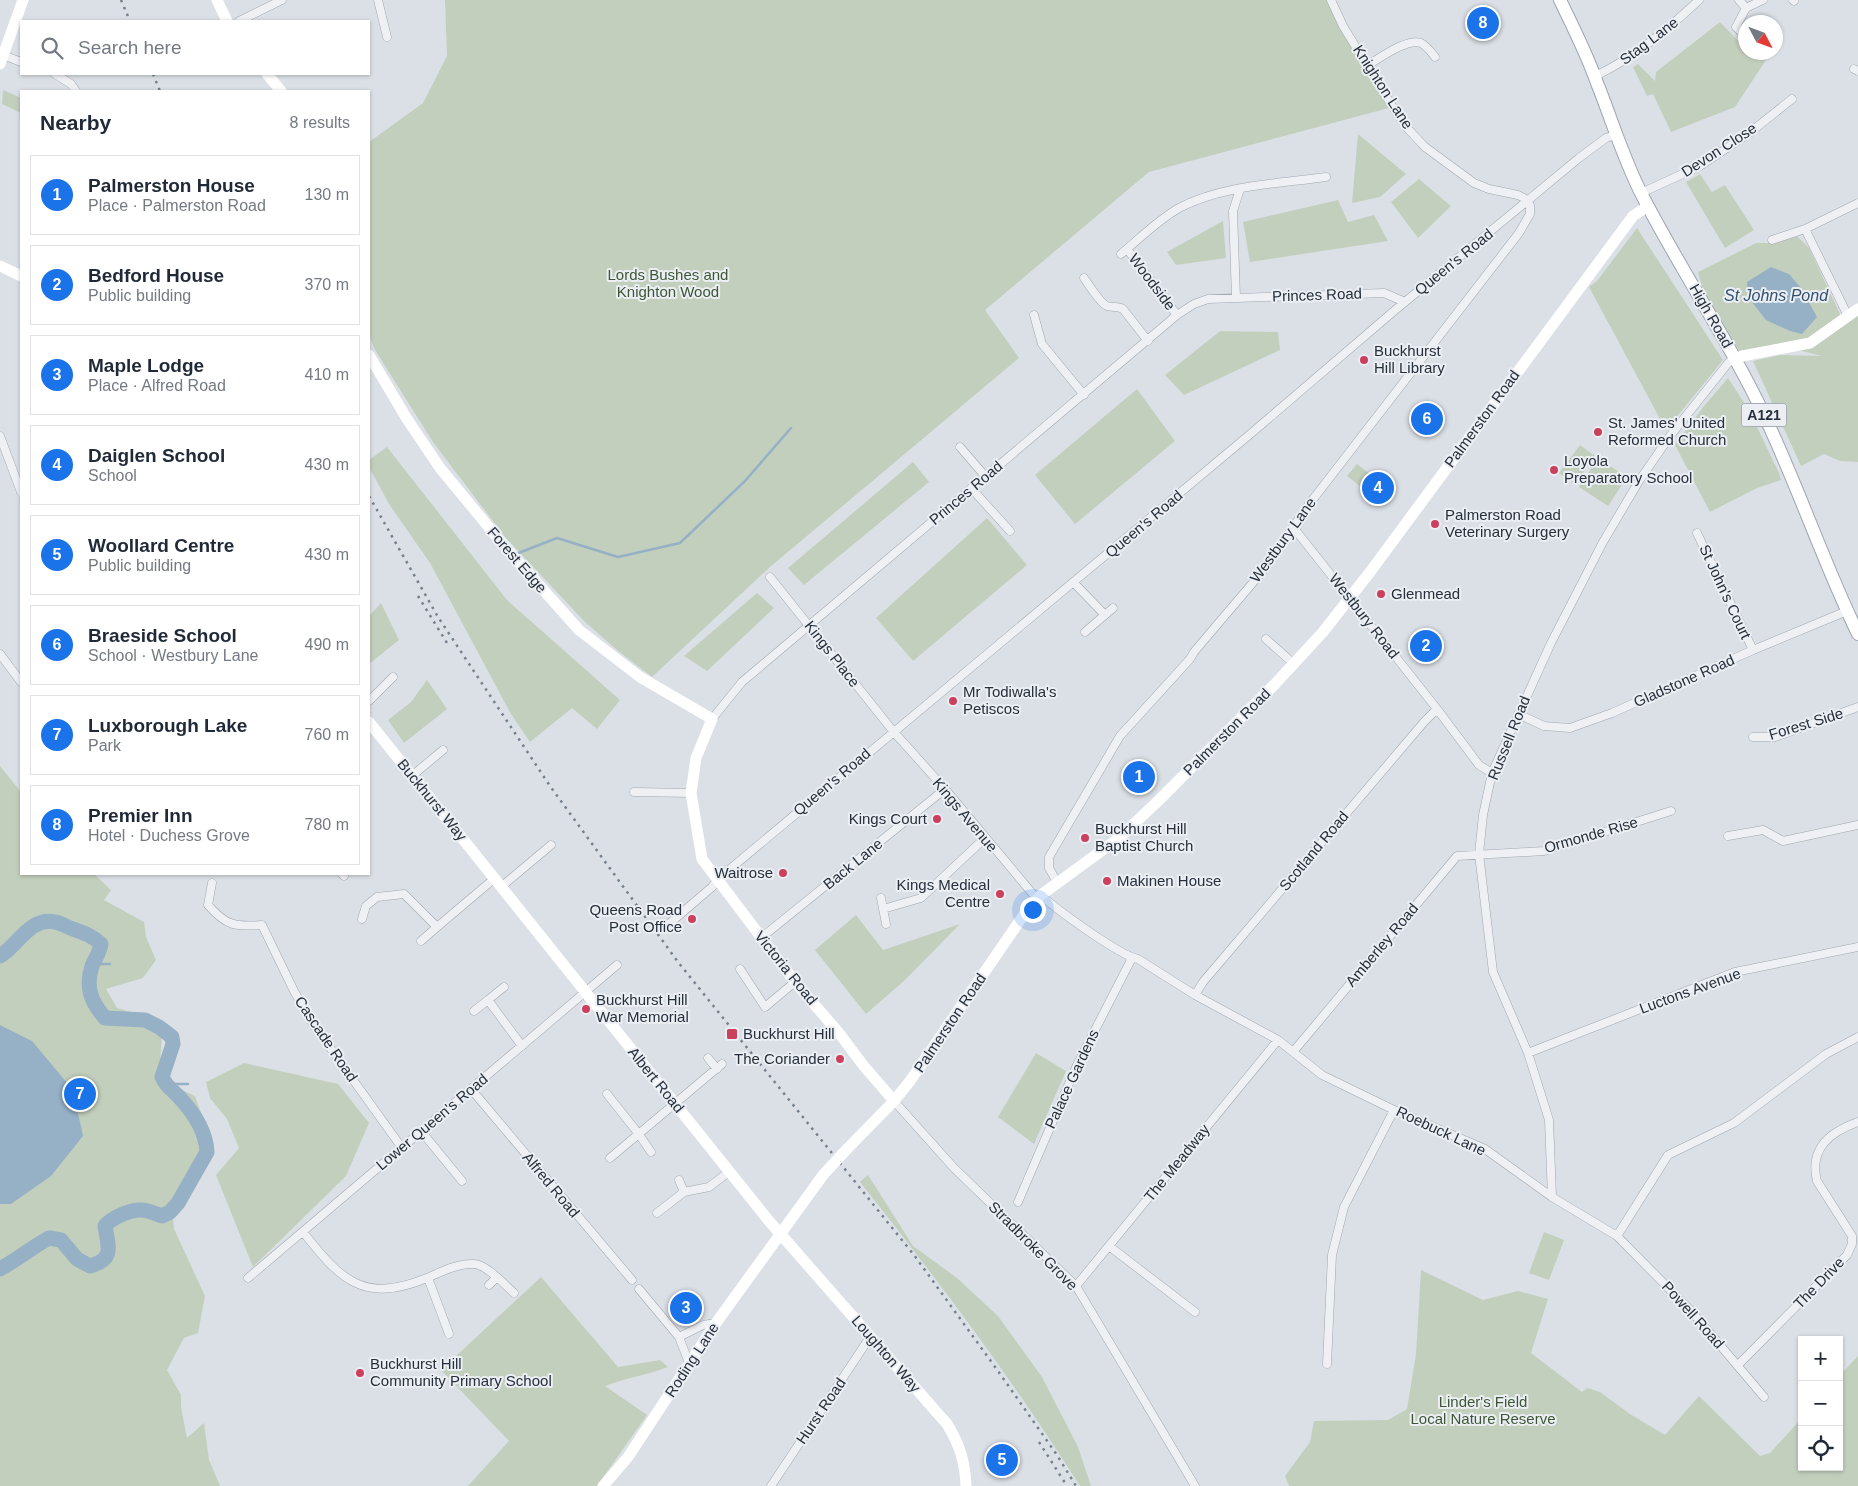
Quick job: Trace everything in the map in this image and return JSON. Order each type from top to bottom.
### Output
[{"type":"main road","name":"High Road","points":[[1560,0],[1595,76],[1615,135],[1641,193],[1736,359],[1766,419],[1858,634]]},
{"type":"street","points":[[20,62],[2,60],[23,0]]},
{"type":"street","points":[[217,0],[227,20]]},
{"type":"street","points":[[241,20],[282,0]]},
{"type":"street","points":[[378,0],[387,37]]},
{"type":"street","name":"Knighton Lane","points":[[1332,0],[1344,26],[1394,109],[1425,146],[1474,183],[1489,189],[1518,195],[1527,202]]},
{"type":"street","name":"Stag Lane","points":[[1595,76],[1637,52],[1678,20],[1699,0]]},
{"type":"street","points":[[1739,0],[1746,8]]},
{"type":"street","points":[[1742,15],[1746,8],[1763,0]]},
{"type":"street","points":[[1368,65],[1409,43],[1421,44],[1427,47],[1435,57]]},
{"type":"street","points":[[57,75],[71,84],[75,90]]},
{"type":"street","points":[[268,75],[280,90]]},
{"type":"street","name":"Devon Close","points":[[1641,193],[1700,166],[1748,134],[1792,99]]},
{"type":"street","name":"Queen's Road","points":[[673,920],[712,887],[718,879],[893,731],[936,698],[1074,583],[1405,302],[1606,138],[1615,135]]},
{"type":"street","name":"Woodside","points":[[1177,315],[1124,252],[1177,209],[1222,191],[1326,177]]},
{"type":"street","points":[[1236,298],[1233,211],[1240,189]]},
{"type":"street","name":"Westbury Lane","points":[[1057,882],[1049,868],[1049,857],[1120,736],[1190,659],[1262,572],[1318,492],[1519,233],[1530,214],[1530,205],[1527,202]]},
{"type":"street","points":[[1772,240],[1805,229],[1858,204]]},
{"type":"street","name":"Palmerston Road","points":[[781,1234],[823,1175],[894,1101],[938,1042],[1024,913],[1057,882],[1119,838],[1294,664],[1323,632],[1633,216],[1648,206]]},
{"type":"street","points":[[1736,359],[1742,356],[1810,343],[1853,312],[1805,229]]},
{"type":"street","points":[[0,266],[20,276]]},
{"type":"street","points":[[1084,278],[1104,304],[1123,309],[1148,341]]},
{"type":"street","name":"Princes Road","points":[[718,879],[702,859],[692,793],[696,758],[712,718],[742,682],[985,476],[1084,395],[1177,315],[1194,304],[1208,299],[1384,293],[1405,302]]},
{"type":"street","points":[[1034,315],[1042,344],[1084,395]]},
{"type":"street","name":"Forest Edge","points":[[370,357],[407,420],[440,468],[506,548],[579,630],[640,677],[712,718]]},
{"type":"street","name":"Russell Road","points":[[1552,1197],[1549,1120],[1528,1053],[1493,972],[1479,854],[1483,816],[1492,773],[1586,572],[1626,502],[1692,408],[1729,362],[1736,359]]},
{"type":"street","points":[[0,436],[20,489]]},
{"type":"street","points":[[960,447],[985,476]]},
{"type":"street","points":[[971,488],[1010,531]]},
{"type":"street","name":"Westbury Road","points":[[1293,527],[1479,765],[1492,773]]},
{"type":"street","name":"St John's Court","points":[[1697,533],[1753,650]]},
{"type":"street","name":"Kings Place","points":[[770,577],[893,731]]},
{"type":"street","points":[[1074,583],[1105,615]]},
{"type":"street","points":[[1084,632],[1113,608]]},
{"type":"street","name":"Gladstone Road","points":[[1518,714],[1544,726],[1570,728],[1612,713],[1753,650],[1847,611]]},
{"type":"street","points":[[1266,639],[1294,664]]},
{"type":"street","points":[[0,654],[20,681]]},
{"type":"street","points":[[370,700],[393,677]]},
{"type":"street","name":"Forest Side","points":[[1753,737],[1775,737],[1858,707]]},
{"type":"street","name":"Scotland Road","points":[[1195,996],[1203,982],[1437,709]]},
{"type":"street","name":"Buckhurst Way","points":[[370,723],[498,882]]},
{"type":"street","name":"Kings Avenue","points":[[893,731],[945,789],[985,838],[1039,897]]},
{"type":"street","points":[[413,775],[443,750]]},
{"type":"street","name":"Back Lane","points":[[761,938],[945,789]]},
{"type":"street","points":[[634,792],[692,793]]},
{"type":"street","name":"Ormonde Rise","points":[[1479,854],[1544,851],[1671,811]]},
{"type":"street","points":[[1728,836],[1762,830],[1783,841],[1858,825]]},
{"type":"street","points":[[884,909],[921,898],[985,838]]},
{"type":"street","points":[[421,941],[437,927],[550,845]]},
{"type":"street","name":"Amberley Road","points":[[1293,1052],[1457,856],[1479,854]]},
{"type":"street","name":"Victoria Road","points":[[718,879],[795,982],[894,1101]]},
{"type":"street","name":"Albert Road","points":[[498,882],[781,1234]]},
{"type":"street","name":"Cascade Road","points":[[212,884],[208,905],[222,919],[239,927],[262,924],[294,991],[313,1024],[402,1148]]},
{"type":"street","points":[[362,919],[366,906],[377,897],[404,894],[437,927]]},
{"type":"street","name":"Roebuck Lane","points":[[1039,897],[1132,958],[1138,959],[1195,996],[1278,1040],[1322,1076],[1485,1150],[1552,1197],[1617,1236]]},
{"type":"street","points":[[881,898],[886,924]]},
{"type":"street","name":"Luctons Avenue","points":[[1528,1053],[1735,972],[1858,947]]},
{"type":"street","name":"Palace Gardens","points":[[1018,1202],[1076,1065],[1132,958]]},
{"type":"street","name":"Lower Queen's Road","points":[[248,1278],[617,965]]},
{"type":"street","points":[[740,969],[765,1007],[795,982]]},
{"type":"street","points":[[474,1011],[504,987]]},
{"type":"street","points":[[488,1000],[522,1046]]},
{"type":"street","points":[[1617,1236],[1668,1155],[1734,1123],[1826,1054],[1858,1037]]},
{"type":"street","name":"The Meadway","points":[[1076,1286],[1278,1040]]},
{"type":"street","points":[[610,1158],[720,1066],[708,1058]]},
{"type":"street","name":"Alfred Road","points":[[471,1089],[632,1280]]},
{"type":"street","points":[[607,1094],[651,1152]]},
{"type":"street","name":"Stradbroke Grove","points":[[894,1101],[954,1168],[1076,1286],[1195,1486]]},
{"type":"street","points":[[1327,1364],[1332,1255],[1344,1207],[1394,1110]]},
{"type":"street","name":"The Drive","points":[[1738,1365],[1847,1255],[1852,1244],[1852,1236],[1817,1181],[1814,1171],[1822,1144],[1840,1128],[1858,1122]]},
{"type":"street","points":[[421,1131],[462,1182]]},
{"type":"street","points":[[657,1214],[684,1192],[709,1187],[730,1171]]},
{"type":"street","points":[[679,1180],[684,1192]]},
{"type":"street","points":[[303,1232],[326,1262],[348,1280],[374,1289],[405,1287],[452,1268],[475,1264],[497,1277],[514,1292]]},
{"type":"street","name":"Roding Lane","points":[[603,1486],[633,1450],[716,1323],[781,1234]]},
{"type":"street","name":"Loughton Way","points":[[781,1234],[948,1424],[958,1443],[965,1470],[966,1486]]},
{"type":"street","name":"Powell Road","points":[[1617,1236],[1676,1294],[1764,1397]]},
{"type":"street","points":[[1109,1246],[1195,1312]]},
{"type":"street","points":[[489,1285],[497,1277]]},
{"type":"street","points":[[428,1278],[449,1334]]},
{"type":"street","points":[[639,1288],[679,1337],[689,1363]]},
{"type":"street","points":[[679,1337],[703,1325],[716,1323]]},
{"type":"street","name":"Hurst Road","points":[[771,1486],[870,1337]]},
{"type":"green space","name":"Lords Bushes and Knighton Wood","points":[[445,0],[1328,0],[1389,108],[1149,172],[985,310],[1019,358],[770,567],[652,677],[584,621],[505,537],[433,442],[375,350],[370,338],[370,141],[423,103],[447,56]]},
{"type":"green space","points":[[1720,22],[1738,41],[1738,60],[1766,60],[1735,107],[1671,132],[1653,94],[1647,96],[1633,67],[1638,64],[1655,81],[1656,72]]},
{"type":"green space","points":[[3,90],[20,98],[20,113],[2,104]]},
{"type":"green space","points":[[1358,134],[1406,174],[1380,197],[1352,203]]},
{"type":"green space","points":[[1700,174],[1712,192],[1725,185],[1754,230],[1725,248],[1686,182]]},
{"type":"green space","points":[[1419,179],[1451,206],[1418,238],[1391,202]]},
{"type":"green space","points":[[1338,200],[1348,222],[1374,215],[1388,241],[1250,262],[1243,222]]},
{"type":"green space","points":[[1223,221],[1226,258],[1176,265],[1167,252]]},
{"type":"green space","points":[[1637,228],[1723,360],[1666,430],[1589,287],[1597,281]]},
{"type":"green space","points":[[1796,235],[1809,248],[1841,316],[1858,314],[1858,462],[1840,461],[1824,454],[1801,466],[1753,361],[1780,355],[1822,356],[1786,347],[1742,356],[1703,290],[1698,272],[1756,243],[1776,243]]},
{"type":"green space","points":[[1220,331],[1278,332],[1280,350],[1184,395],[1165,375]]},
{"type":"green space","points":[[1728,378],[1749,410],[1781,480],[1757,488],[1710,512],[1675,445]]},
{"type":"green space","points":[[1137,389],[1175,441],[1075,524],[1035,475]]},
{"type":"green space","points":[[1580,445],[1595,456],[1575,484],[1559,473]]},
{"type":"green space","points":[[387,447],[507,600],[620,700],[597,729],[572,708],[530,742],[511,714],[430,563],[389,504],[370,469],[370,459]]},
{"type":"green space","points":[[1598,458],[1627,477],[1608,506],[1579,487]]},
{"type":"green space","points":[[913,462],[929,482],[804,585],[788,568]]},
{"type":"green space","points":[[1357,464],[1379,481],[1370,494],[1347,476]]},
{"type":"green space","points":[[987,518],[1027,565],[913,661],[876,618]]},
{"type":"green space","points":[[757,593],[774,608],[707,671],[684,656]]},
{"type":"green space","points":[[381,603],[399,640],[370,663],[370,615]]},
{"type":"green space","points":[[427,680],[447,709],[404,743],[388,720],[411,702]]},
{"type":"green space","points":[[0,766],[20,791],[20,875],[95,875],[111,890],[104,900],[144,922],[146,937],[156,960],[143,978],[106,989],[117,1008],[163,1021],[160,1064],[168,1083],[195,1096],[204,1121],[205,1151],[172,1201],[174,1229],[205,1296],[198,1333],[184,1338],[167,1370],[181,1395],[181,1407],[187,1438],[204,1423],[209,1460],[220,1486],[0,1486]]},
{"type":"green space","points":[[856,915],[883,950],[960,924],[905,980],[866,1014],[815,950]]},
{"type":"green space","points":[[1036,1053],[1066,1071],[1034,1144],[998,1117]]},
{"type":"green space","points":[[244,1063],[338,1084],[369,1123],[346,1176],[253,1267],[216,1175],[239,1148],[227,1119],[210,1098],[206,1082]]},
{"type":"green space","points":[[868,1175],[913,1246],[957,1278],[998,1316],[1042,1377],[1078,1447],[1091,1486],[1080,1486],[974,1331],[860,1182]]},
{"type":"green space","points":[[1544,1232],[1564,1240],[1549,1280],[1529,1273]]},
{"type":"green space","name":"Linder's Field Local Nature Reserve","points":[[1421,1270],[1483,1300],[1518,1291],[1548,1299],[1531,1353],[1582,1392],[1587,1388],[1600,1392],[1630,1414],[1665,1435],[1699,1396],[1760,1456],[1770,1453],[1798,1422],[1798,1471],[1843,1471],[1843,1372],[1858,1356],[1858,1486],[1289,1486],[1285,1476],[1310,1442],[1314,1421],[1388,1420],[1407,1409],[1416,1354]]},
{"type":"green space","points":[[541,1277],[618,1367],[660,1360],[668,1367],[605,1386],[647,1415],[597,1486],[468,1486],[509,1441],[441,1370]]},
{"type":"water","name":"St Johns Pond","points":[[1771,267],[1789,274],[1801,288],[1817,317],[1802,334],[1790,331],[1766,320],[1748,297],[1747,282]]},
{"type":"water","points":[[0,1025],[32,1041],[73,1090],[83,1136],[51,1176],[11,1204],[0,1204]]},
{"type":"waterway","points":[[516,554],[557,538],[618,557],[680,543],[745,481],[791,428]]},
{"type":"waterway","points":[[0,956],[32,927],[46,921],[85,933],[101,944],[92,966],[89,981],[89,987],[96,1006],[105,1018],[145,1020],[159,1027],[172,1037],[173,1044],[162,1077],[194,1116],[204,1137],[207,1152],[178,1203],[170,1212],[162,1216],[144,1210],[132,1211],[116,1217],[105,1226],[108,1251],[107,1256],[98,1263],[90,1266],[77,1259],[61,1240],[49,1238],[0,1269]]},
{"type":"waterway","points":[[93,964],[110,964]]},
{"type":"waterway","points":[[165,1084],[188,1084]]},
{"type":"railway","points":[[121,0],[130,20]]},
{"type":"railway","points":[[153,75],[160,90]]},
{"type":"railway","points":[[370,498],[438,617],[550,786],[678,962],[914,1255],[1057,1455],[1076,1486]]},
{"type":"railway","points":[[418,596],[447,643]]},
{"type":"railway","points":[[1039,1442],[1067,1486]]},
{"type":"place","name":"Premier Inn","points":[[1483,23]]},
{"type":"place","name":"Buckhurst Hill Library","points":[[1364,360]]},
{"type":"place","name":"Braeside School","points":[[1427,419]]},
{"type":"place","name":"St. James' United Reformed Church","points":[[1598,432]]},
{"type":"place","name":"Loyola Preparatory School","points":[[1554,470]]},
{"type":"place","name":"Daiglen School","points":[[1378,488]]},
{"type":"place","name":"Palmerston Road Veterinary Surgery","points":[[1435,524]]},
{"type":"place","name":"Glenmead","points":[[1381,594]]},
{"type":"place","name":"Bedford House","points":[[1426,646]]},
{"type":"place","name":"Mr Todiwalla's Petiscos","points":[[953,701]]},
{"type":"place","name":"Palmerston House","points":[[1139,777]]},
{"type":"place","name":"Kings Court","points":[[937,819]]},
{"type":"place","name":"Buckhurst Hill Baptist Church","points":[[1085,838]]},
{"type":"place","name":"Waitrose","points":[[783,873]]},
{"type":"place","name":"Makinen House","points":[[1107,881]]},
{"type":"place","name":"Kings Medical Centre","points":[[1000,894]]},
{"type":"place","name":"Queens Road Post Office","points":[[692,919]]},
{"type":"place","name":"Buckhurst Hill War Memorial","points":[[586,1009]]},
{"type":"place","name":"Buckhurst Hill","points":[[732,1034]]},
{"type":"place","name":"The Coriander","points":[[840,1059]]},
{"type":"place","name":"Luxborough Lake","points":[[80,1094]]},
{"type":"place","name":"Maple Lodge","points":[[686,1308]]},
{"type":"place","name":"Buckhurst Hill Community Primary School","points":[[360,1373]]},
{"type":"place","name":"Woollard Centre","points":[[1002,1460]]}]
